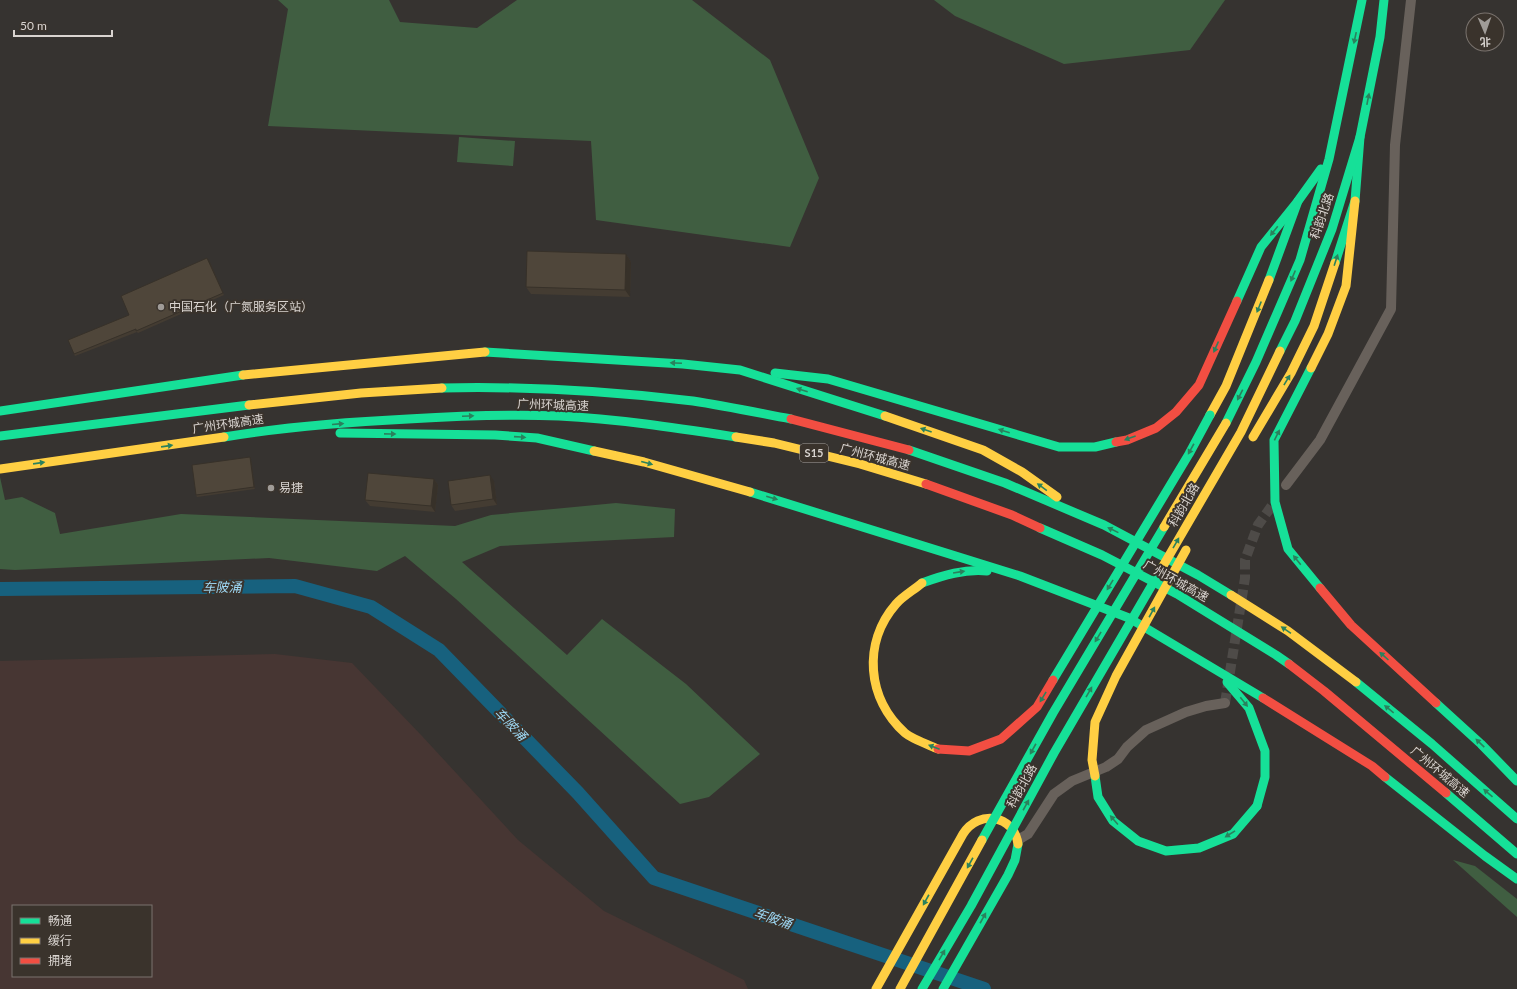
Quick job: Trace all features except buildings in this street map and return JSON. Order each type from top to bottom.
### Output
[{"type":"main road","name":"科韵北路","points":[[900,989],[1053,713],[1226,423],[1256,362],[1300,260],[1329,159],[1362,0]]},
{"type":"main road","name":"科韵北路","points":[[922,989],[971,906],[1054,753],[1241,432],[1294,321],[1332,229],[1360,137],[1380,37],[1384,0]]},
{"type":"main road","points":[[1360,137],[1346,286],[1328,334],[1274,440],[1276,508],[1288,549],[1351,625],[1481,744],[1517,781]]},
{"type":"main road","points":[[0,411],[242,375],[482,352],[683,364],[828,379],[1059,447],[1095,447],[1127,440],[1156,428],[1176,412],[1199,385],[1261,247],[1329,159]]},
{"type":"main road","points":[[1020,576],[973,570],[946,574],[922,583],[896,604],[879,630],[873,653],[875,685],[886,712],[906,734],[938,749],[969,751],[1001,739],[1037,707],[1189,454],[1226,386],[1257,312],[1298,201]]},
{"type":"main road","points":[[1250,440],[1291,373],[1314,326],[1355,201]]},
{"type":"main road","points":[[740,370],[905,422],[984,450],[1022,472],[1085,518]]},
{"type":"main road","name":"广州环城高速","points":[[0,436],[245,405],[360,393],[489,387],[550,387],[639,394],[776,416],[863,436],[925,454],[1012,486],[1113,530],[1192,571],[1289,632],[1340,669],[1408,724],[1517,819]]},
{"type":"main road","name":"广州环城高速","points":[[0,469],[253,432],[364,421],[473,415],[559,416],[638,422],[774,444],[860,464],[916,480],[1012,515],[1102,555],[1177,594],[1228,624],[1276,655],[1324,691],[1517,854]]},
{"type":"main road","points":[[253,432],[496,435],[538,438],[644,462],[744,490],[1020,576],[1129,618],[1219,672],[1372,766],[1484,856],[1517,879]]},
{"type":"main road","points":[[1189,544],[1116,676],[1095,722],[1092,760],[1098,797],[1113,821],[1138,840],[1166,852],[1199,848],[1233,834],[1257,806],[1265,777],[1265,751],[1249,708],[1219,672]]},
{"type":"main road","points":[[876,989],[968,826],[976,820],[985,818],[1001,822],[1012,829],[1017,835],[1018,846],[1014,860],[943,989]]},
{"type":"street","points":[[1286,485],[1320,440],[1391,309],[1395,145],[1411,0]]},
{"type":"street","points":[[1018,840],[1028,834],[1054,794],[1072,781],[1106,767],[1118,759],[1127,747],[1146,730],[1172,718],[1206,706],[1225,703]]},
{"type":"shaded area","points":[[275,654],[352,663],[518,840],[604,911],[744,980],[748,989],[0,989],[0,661]]},
{"type":"green space","points":[[278,0],[389,0],[400,22],[477,28],[517,0],[692,0],[770,60],[819,178],[790,247],[596,220],[591,141],[268,126],[288,9]]},
{"type":"green space","points":[[934,0],[1225,0],[1190,50],[1064,64],[955,16]]},
{"type":"green space","points":[[459,137],[515,141],[513,166],[457,162]]},
{"type":"green space","points":[[0,477],[5,500],[22,497],[55,513],[60,534],[181,514],[455,526],[491,515],[616,503],[675,509],[674,537],[500,546],[462,562],[567,655],[602,619],[686,684],[760,754],[709,797],[680,804],[456,599],[405,556],[377,571],[269,558],[15,570],[0,569]]},
{"type":"green space","points":[[1453,860],[1475,866],[1517,899],[1517,917]]},
{"type":"waterway","name":"车陂涌","points":[[0,589],[295,586],[371,607],[439,650],[578,793],[654,878],[984,989]]},
{"type":"tunnel","points":[[1225,703],[1245,578],[1245,560],[1258,525],[1276,500]]},
{"type":"traffic: fast","points":[[1226,423],[1256,362],[1300,260],[1329,159],[1362,0]]},
{"type":"traffic: fast","points":[[1335,263],[1355,201],[1360,137],[1380,37],[1384,0]]},
{"type":"traffic: fast","points":[[1280,351],[1295,321],[1332,229],[1360,137]]},
{"type":"traffic: fast","points":[[1269,280],[1298,201],[1321,169]]},
{"type":"traffic: fast","points":[[1237,301],[1261,247],[1298,201]]},
{"type":"traffic: fast","points":[[485,352],[683,364],[740,370],[885,416]]},
{"type":"traffic: fast","points":[[1311,368],[1274,440],[1275,502],[1288,549],[1320,588]]},
{"type":"traffic: fast","points":[[775,373],[828,379],[1059,447],[1095,447],[1116,442]]},
{"type":"traffic: fast","points":[[0,411],[243,375]]},
{"type":"traffic: fast","points":[[442,388],[568,390],[630,394],[693,401],[791,419]]},
{"type":"traffic: fast","points":[[0,436],[249,405]]},
{"type":"traffic: fast","points":[[224,437],[315,425],[464,416],[521,415],[604,419],[736,437]]},
{"type":"traffic: fast","points":[[1053,680],[1189,454],[1210,415]]},
{"type":"traffic: fast","points":[[340,433],[495,435],[537,438],[594,451]]},
{"type":"traffic: fast","points":[[909,450],[1005,483],[1104,525],[1198,575],[1231,595]]},
{"type":"traffic: fast","points":[[750,492],[1020,576],[1129,618],[1263,698]]},
{"type":"traffic: fast","points":[[982,840],[1053,713],[1164,527]]},
{"type":"traffic: fast","points":[[1040,528],[1102,555],[1177,594],[1289,664]]},
{"type":"traffic: fast","points":[[922,989],[971,906],[1054,753],[1163,566]]},
{"type":"traffic: fast","points":[[922,583],[954,573],[987,571]]},
{"type":"traffic: fast","points":[[1227,682],[1249,708],[1265,751],[1265,777],[1257,806]]},
{"type":"traffic: fast","points":[[1356,682],[1432,744],[1517,819]]},
{"type":"traffic: fast","points":[[1436,703],[1481,744],[1517,781]]},
{"type":"traffic: fast","points":[[1095,776],[1098,797],[1113,821],[1138,841],[1166,851],[1199,848],[1233,834],[1257,806]]},
{"type":"traffic: fast","points":[[1385,777],[1485,856],[1517,879]]},
{"type":"traffic: fast","points":[[1446,793],[1517,854]]},
{"type":"traffic: fast","points":[[943,989],[1008,875],[1015,860],[1018,844]]},
{"type":"traffic: slow","points":[[1311,368],[1328,334],[1346,286],[1355,201]]},
{"type":"traffic: slow","points":[[1253,437],[1291,373],[1314,326],[1335,263]]},
{"type":"traffic: slow","points":[[1210,415],[1226,386],[1269,280]]},
{"type":"traffic: slow","points":[[1163,566],[1241,432],[1280,351]]},
{"type":"traffic: slow","points":[[243,375],[485,352]]},
{"type":"traffic: slow","points":[[249,405],[361,393],[442,388]]},
{"type":"traffic: slow","points":[[885,416],[983,450],[1022,472],[1057,497]]},
{"type":"traffic: slow","points":[[1164,527],[1226,423]]},
{"type":"traffic: slow","points":[[0,469],[224,437]]},
{"type":"traffic: slow","points":[[736,437],[774,443],[860,464],[926,484]]},
{"type":"traffic: slow","points":[[594,451],[644,462],[750,492]]},
{"type":"traffic: slow","points":[[1095,776],[1092,760],[1095,722],[1116,676],[1186,550]]},
{"type":"traffic: slow","points":[[922,583],[899,601],[885,619],[878,636],[874,653],[874,670],[876,688],[892,719],[908,735],[938,749]]},
{"type":"traffic: slow","points":[[1231,595],[1288,631],[1356,682]]},
{"type":"traffic: slow","points":[[876,989],[963,834],[970,826],[978,821],[995,819],[1010,827],[1015,834],[1018,844]]},
{"type":"traffic: slow","points":[[900,989],[982,840]]},
{"type":"traffic: jam","points":[[1116,442],[1127,440],[1156,428],[1176,412],[1199,385],[1237,301]]},
{"type":"traffic: jam","points":[[791,419],[909,450]]},
{"type":"traffic: jam","points":[[926,484],[1012,515],[1040,528]]},
{"type":"traffic: jam","points":[[1320,588],[1351,625],[1436,703]]},
{"type":"traffic: jam","points":[[1289,664],[1324,691],[1446,793]]},
{"type":"traffic: jam","points":[[938,749],[969,751],[1001,739],[1037,707],[1053,680]]},
{"type":"traffic: jam","points":[[1263,698],[1372,766],[1385,777]]},
{"type":"place","name":"中国石化（广氮服务区站）","points":[[161,307]]},
{"type":"place","name":"易捷","points":[[271,488]]}]
